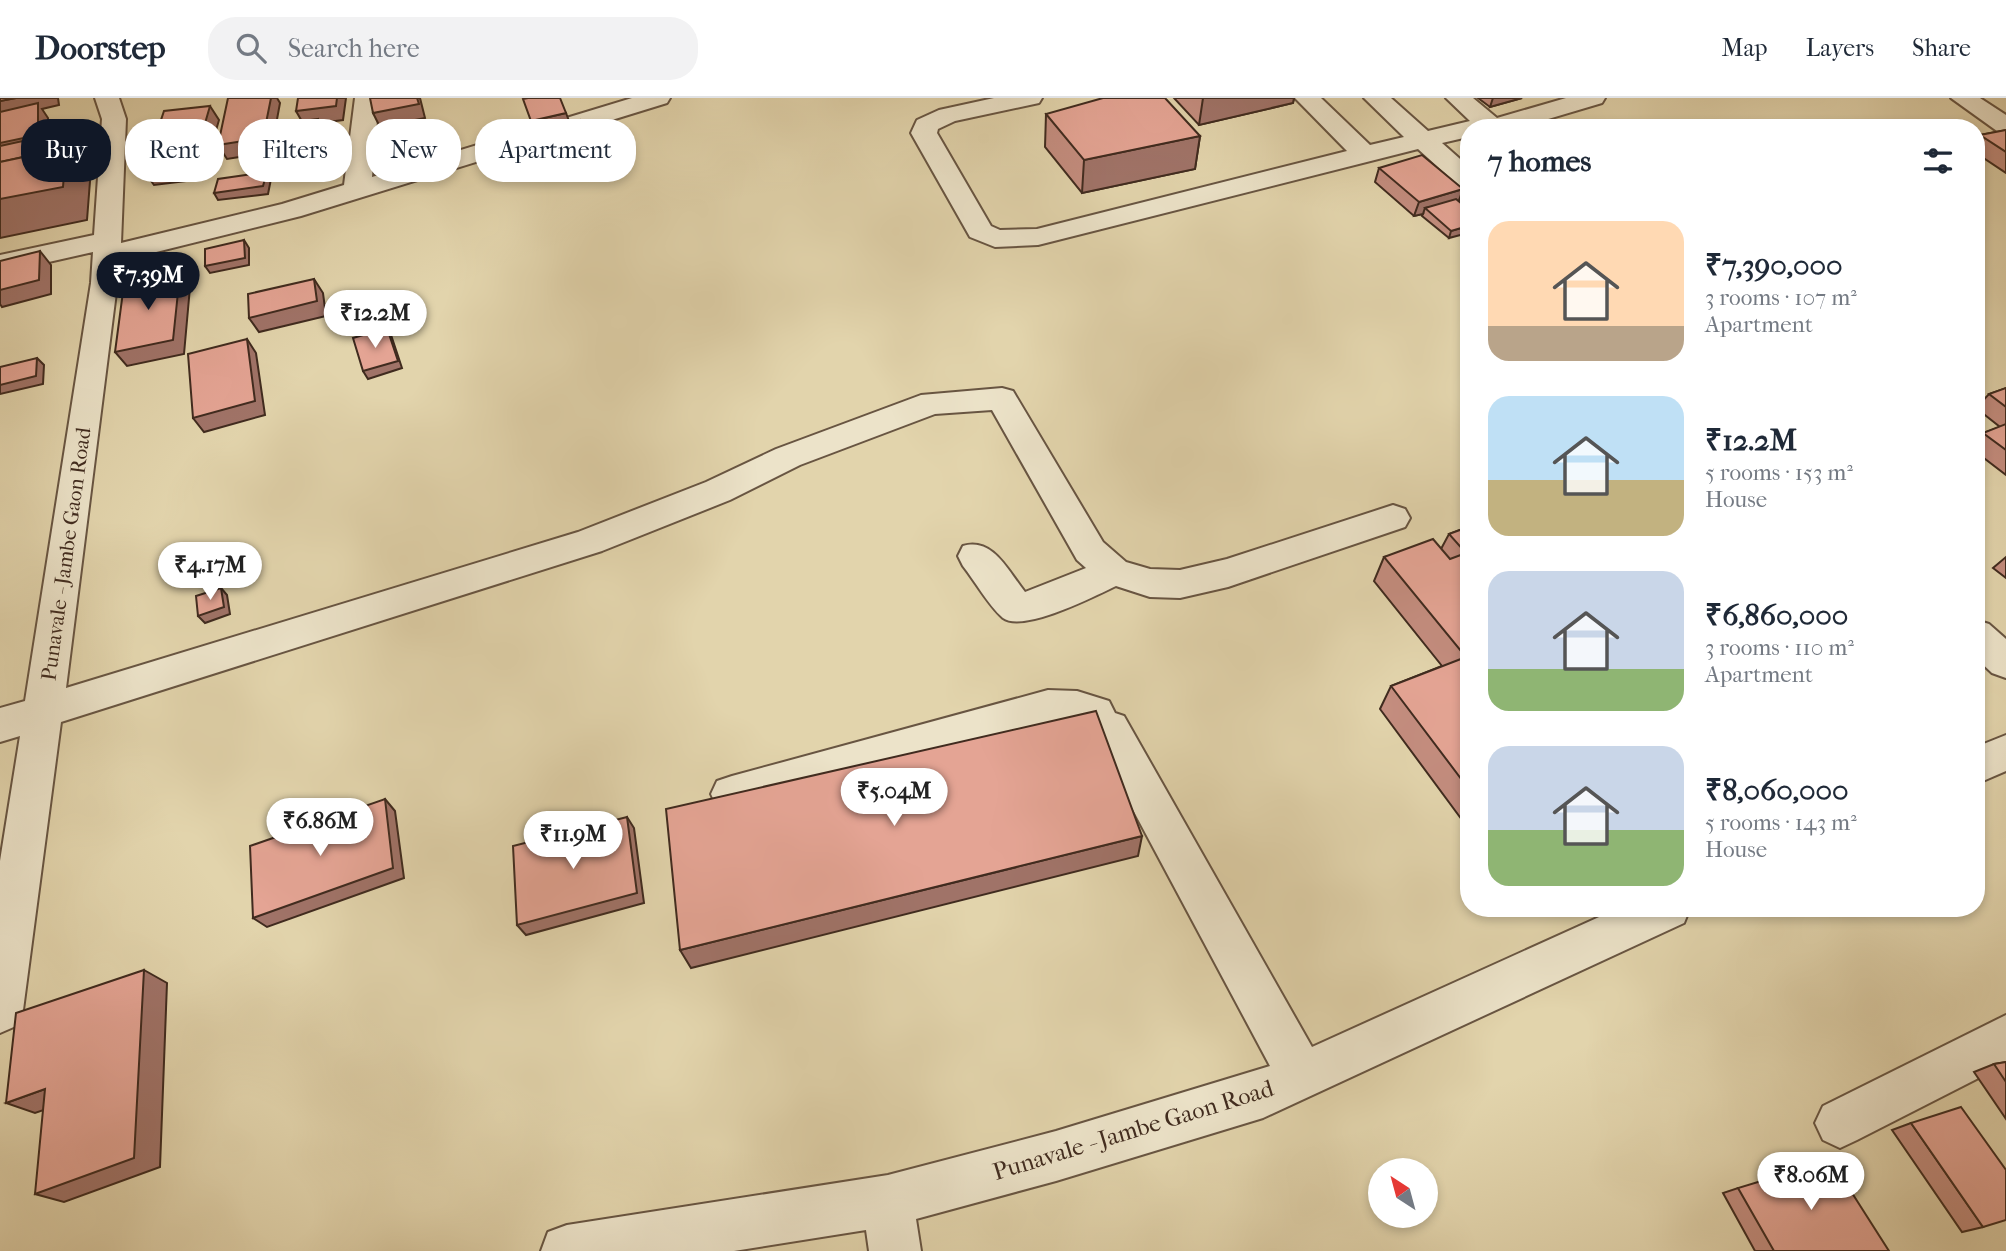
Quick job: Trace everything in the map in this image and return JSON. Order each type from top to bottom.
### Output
[{"type":"street","name":"Punavale - Jambe Gaon Road","points":[[0,1010],[109,247],[100,174],[114,118],[107,98]]},
{"type":"street","points":[[357,189],[368,98]]},
{"type":"street","points":[[1030,98],[948,115],[926,125],[924,133],[980,231],[995,239],[1038,237],[1220,189],[1460,132]]},
{"type":"street","points":[[1307,98],[1365,154]]},
{"type":"street","points":[[1376,98],[1460,173]]},
{"type":"street","points":[[1458,98],[1472,119]]},
{"type":"street","points":[[1512,119],[1593,98]]},
{"type":"street","points":[[1963,98],[2006,126]]},
{"type":"street","points":[[0,264],[197,235],[357,189],[640,101]]},
{"type":"street","points":[[1202,169],[1220,189]]},
{"type":"street","points":[[0,725],[43,714],[590,542],[706,496],[788,457],[932,403],[1002,399],[1090,551],[1114,572],[1150,583],[1180,584],[1228,573],[1393,518]]},
{"type":"street","points":[[976,556],[1017,608],[1048,600],[1114,572]]},
{"type":"street","points":[[1985,643],[2006,662]]},
{"type":"street","points":[[732,794],[1048,706],[1077,707],[1095,713],[1093,733],[1110,728],[1302,1077]]},
{"type":"street","points":[[1985,762],[2006,752]]},
{"type":"street","name":"Punavale - Jambe Gaon Road","points":[[567,1251],[888,1201],[1056,1156],[1250,1098],[1302,1077],[1649,917]]},
{"type":"street","points":[[1840,1123],[2006,1039]]},
{"type":"street","points":[[888,1201],[895,1251]]},
{"type":"building","points":[[228,98],[271,98],[267,119],[238,119],[238,142],[224,144],[224,119]]},
{"type":"building","points":[[298,98],[337,98],[336,106],[296,111]]},
{"type":"building","points":[[370,98],[417,98],[419,104],[373,113]]},
{"type":"building","points":[[560,98],[566,113],[530,119],[523,99]]},
{"type":"building","points":[[1103,98],[1165,98],[1200,136],[1084,160],[1046,114]]},
{"type":"building","points":[[38,103],[38,119],[21,119],[21,139],[0,143],[0,112]]},
{"type":"building","points":[[210,106],[206,119],[161,119],[164,111]]},
{"type":"building","points":[[2006,130],[2006,152],[1985,138],[1985,134]]},
{"type":"building","points":[[21,141],[21,157],[0,162],[0,146]]},
{"type":"building","points":[[1422,155],[1460,187],[1460,190],[1419,202],[1379,168]]},
{"type":"building","points":[[21,158],[21,182],[63,182],[63,187],[0,199],[0,162]]},
{"type":"building","points":[[238,176],[238,182],[264,182],[263,186],[214,193],[217,182],[224,182],[224,178]]},
{"type":"building","points":[[1456,199],[1460,202],[1460,228],[1451,231],[1425,208]]},
{"type":"building","points":[[244,240],[245,258],[205,266],[205,249]]},
{"type":"building","points":[[40,251],[39,280],[0,290],[0,261]]},
{"type":"building","points":[[180,273],[173,340],[115,352],[124,284]]},
{"type":"building","points":[[314,279],[317,301],[249,318],[248,294]]},
{"type":"building","points":[[387,328],[398,361],[363,371],[353,338]]},
{"type":"building","points":[[247,339],[255,401],[193,418],[188,354]]},
{"type":"building","points":[[37,358],[36,376],[0,385],[0,367]]},
{"type":"building","points":[[2006,388],[2006,407],[1989,394]]},
{"type":"building","points":[[2006,424],[2006,450],[1985,434]]},
{"type":"building","points":[[1460,530],[1460,546],[1449,534]]},
{"type":"building","points":[[1433,539],[1450,559],[1460,555],[1460,650],[1384,557]]},
{"type":"building","points":[[221,588],[224,607],[198,616],[196,596]]},
{"type":"building","points":[[1460,659],[1460,777],[1391,686]]},
{"type":"building","points":[[1096,711],[1142,836],[680,950],[666,809]]},
{"type":"building","points":[[385,799],[393,868],[253,918],[250,846]]},
{"type":"building","points":[[627,817],[637,893],[517,925],[513,846]]},
{"type":"building","points":[[144,970],[134,1158],[35,1194],[45,1089],[6,1103],[16,1013]]},
{"type":"building","points":[[2006,1062],[2006,1082],[1994,1064]]},
{"type":"building","points":[[1961,1107],[2006,1170],[2006,1220],[1983,1227],[1911,1123]]},
{"type":"building","points":[[1831,1160],[1889,1251],[1774,1251],[1738,1188]]}]
